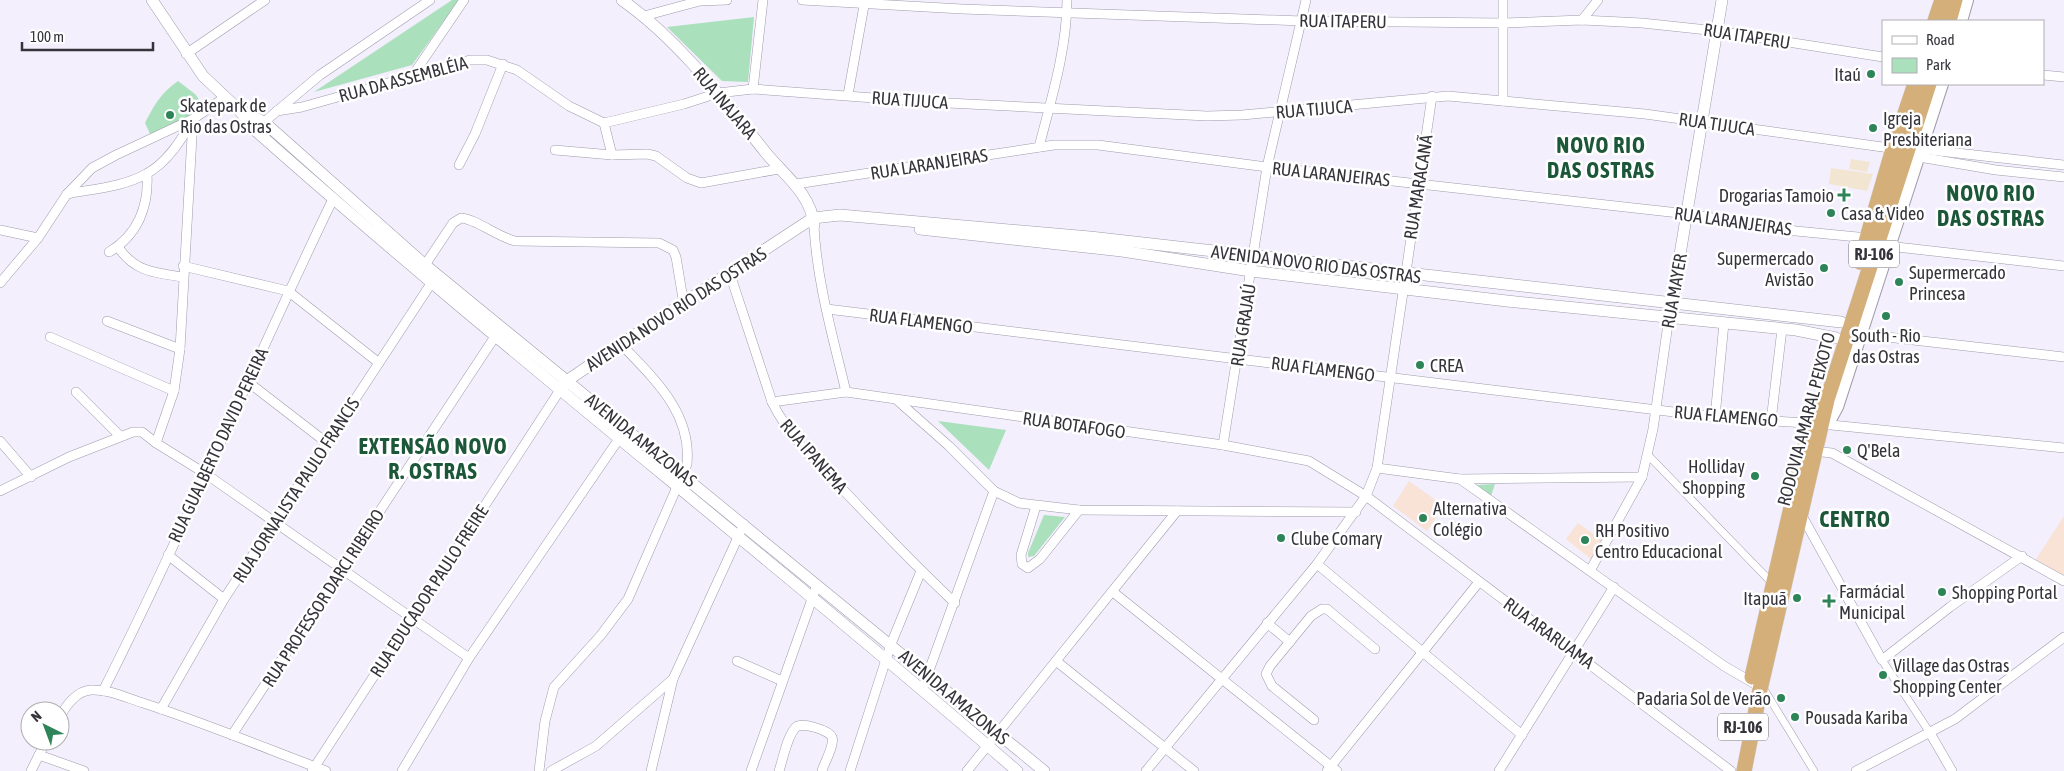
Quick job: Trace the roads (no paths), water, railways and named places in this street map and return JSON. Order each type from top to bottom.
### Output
[{"type":"highway","points":[[1935,20],[1942,0]]},
{"type":"highway","points":[[1949,20],[1955,0]]},
{"type":"highway","name":"RODOVIA AMARAL PEIXOTO","points":[[1744,771],[1773,584],[1841,322],[1868,238],[1910,151],[1915,85]]},
{"type":"highway","name":"RODOVIA AMARAL PEIXOTO","points":[[1816,424],[1910,151],[1929,85]]},
{"type":"highway","name":"RODOVIA AMARAL PEIXOTO","points":[[1732,771],[1801,514],[1809,451]]},
{"type":"main road","points":[[1961,20],[1967,0]]},
{"type":"main road","points":[[1816,424],[1831,418],[1837,407],[1888,246],[1910,151],[1942,85]]},
{"type":"street","name":"AVENIDA AMAZONAS","points":[[152,0],[186,54],[224,98],[425,265],[435,279],[496,335],[560,390],[683,475],[1044,771]]},
{"type":"street","points":[[186,54],[265,0]]},
{"type":"street","points":[[277,111],[320,75],[430,0]]},
{"type":"street","points":[[413,76],[464,0]]},
{"type":"street","name":"RUA INAJARA","points":[[622,0],[644,16],[718,93],[779,169],[796,184],[806,200],[814,222]]},
{"type":"street","points":[[644,16],[700,1],[726,0]]},
{"type":"street","points":[[753,89],[763,0]]},
{"type":"street","name":"RUA ITAPERU","points":[[802,0],[963,5],[1067,13],[1302,21],[1504,23],[1582,20],[1642,23],[1717,31],[1882,57]]},
{"type":"street","points":[[1039,147],[1049,108],[1067,13],[1067,0]]},
{"type":"street","name":"RUA GRAJAÚ","points":[[1223,445],[1267,167],[1306,0]]},
{"type":"street","points":[[1503,0],[1503,101]]},
{"type":"street","points":[[1582,20],[1598,0]]},
{"type":"street","name":"RUA MAYER","points":[[1591,570],[1642,478],[1648,455],[1722,0]]},
{"type":"street","points":[[848,95],[864,2]]},
{"type":"street","name":"RUA DA ASSEMBLÉIA","points":[[260,127],[277,111],[302,106],[470,60],[487,60],[503,64],[541,85],[585,116],[604,122]]},
{"type":"street","points":[[458,165],[475,134],[503,64]]},
{"type":"street","points":[[2044,74],[2064,77]]},
{"type":"street","name":"RUA TIJUCA","points":[[718,93],[753,89],[1207,116],[1372,104],[1432,96],[1553,104],[1701,121],[1910,151]]},
{"type":"street","points":[[612,155],[604,122],[649,114],[718,93]]},
{"type":"street","name":"RUA MARACANÃ","points":[[1146,771],[1220,678],[1317,564],[1366,496],[1377,468],[1432,96]]},
{"type":"street","points":[[0,283],[38,238],[67,194],[92,168],[194,119],[224,98]]},
{"type":"street","points":[[67,194],[110,186],[147,174],[179,143],[194,119]]},
{"type":"street","points":[[156,443],[174,391],[180,348],[183,266],[194,119]]},
{"type":"street","name":"AVENIDA AMAZONAS","points":[[260,127],[333,199],[568,380],[676,487],[813,596],[1017,771]]},
{"type":"street","name":"RUA LARANJEIRAS","points":[[796,184],[1039,147],[1098,145],[1267,167],[1688,214],[1796,231],[1868,238]]},
{"type":"street","points":[[555,150],[612,155],[646,154],[656,156],[687,178],[701,183],[779,169]]},
{"type":"street","points":[[1910,151],[2064,164]]},
{"type":"street","points":[[1910,151],[1996,170],[2064,177]]},
{"type":"street","points":[[109,252],[118,247],[132,232],[144,211],[147,197],[147,174]]},
{"type":"street","name":"RUA GUALBERTO DAVID PEREIRA","points":[[103,690],[206,474],[288,291],[333,199]]},
{"type":"street","name":"AVENIDA NOVO RIO DAS OSTRAS","points":[[560,390],[568,380],[621,344],[684,305],[795,231],[814,222],[859,215],[1090,237],[1841,322]]},
{"type":"street","points":[[425,265],[453,224],[461,218],[468,219],[501,237],[515,241],[651,242],[667,245],[676,257],[684,305]]},
{"type":"street","name":"AVENIDA NOVO RIO DAS OSTRAS","points":[[814,222],[853,221],[1122,251],[1251,271],[1507,301],[1782,328],[1836,338]]},
{"type":"street","points":[[814,222],[816,259],[846,392]]},
{"type":"street","points":[[0,230],[38,238]]},
{"type":"street","points":[[1888,246],[2064,266]]},
{"type":"street","points":[[118,247],[132,264],[153,272],[183,277]]},
{"type":"street","points":[[183,266],[288,291],[379,362]]},
{"type":"street","name":"RUA IPANEMA","points":[[730,274],[772,402],[781,422],[921,572],[956,603]]},
{"type":"street","name":"RUA JORNALISTA PAULO FRANCIS","points":[[161,709],[224,599],[435,279]]},
{"type":"street","name":"RUA FLAMENGO","points":[[827,309],[1715,417],[1816,424],[2064,448]]},
{"type":"street","points":[[107,320],[180,348]]},
{"type":"street","points":[[1715,417],[1724,322]]},
{"type":"street","points":[[1771,421],[1782,328]]},
{"type":"street","points":[[1860,334],[2064,357]]},
{"type":"street","name":"RUA PROFESSOR DARCI RIBEIRO","points":[[232,735],[496,335]]},
{"type":"street","points":[[50,337],[174,391]]},
{"type":"street","points":[[539,771],[545,721],[554,687],[601,635],[628,599],[687,464],[688,450],[684,430],[676,407],[621,344]]},
{"type":"street","points":[[248,382],[327,443]]},
{"type":"street","name":"RUA EDUCADOR PAULO FREIRE","points":[[313,769],[560,390]]},
{"type":"street","points":[[76,392],[120,436]]},
{"type":"street","name":"RUA BOTAFOGO","points":[[772,402],[846,392],[898,401],[1223,445],[1309,461],[1366,496]]},
{"type":"street","points":[[898,401],[949,446],[994,491],[1019,503],[1079,510],[1356,512]]},
{"type":"street","points":[[0,491],[69,457],[120,436],[132,432],[142,432],[156,443],[206,474],[470,658]]},
{"type":"street","points":[[402,771],[470,658],[622,434]]},
{"type":"street","points":[[0,441],[30,477]]},
{"type":"street","points":[[1809,451],[1832,453],[2022,556],[2064,581]]},
{"type":"street","points":[[1648,455],[1773,584]]},
{"type":"street","points":[[1377,468],[1460,479],[1642,478]]},
{"type":"street","points":[[1460,479],[1756,684],[1814,771]]},
{"type":"street","points":[[922,690],[956,603],[994,491]]},
{"type":"street","name":"RUA ARARUAMA","points":[[1366,496],[1732,771]]},
{"type":"street","points":[[1036,506],[1021,555],[1022,564],[1028,568],[1040,559],[1079,510]]},
{"type":"street","points":[[967,771],[1177,511]]},
{"type":"street","points":[[1801,514],[1882,660],[1930,733],[1952,771]]},
{"type":"street","points":[[651,771],[673,679],[744,524]]},
{"type":"street","points":[[168,555],[224,599]]},
{"type":"street","points":[[1882,660],[1950,607],[2022,556]]},
{"type":"street","points":[[1317,564],[1421,653],[1522,735]]},
{"type":"street","points":[[850,771],[891,644],[921,572]]},
{"type":"street","points":[[1113,592],[1331,769],[1479,582]]},
{"type":"street","points":[[751,771],[817,585]]},
{"type":"street","points":[[1504,769],[1522,735],[1614,587]]},
{"type":"street","points":[[1314,720],[1279,692],[1267,679],[1266,674],[1270,666],[1311,616],[1322,609],[1327,610],[1375,650]]},
{"type":"street","points":[[1267,623],[1290,642]]},
{"type":"street","points":[[1856,771],[1930,733],[1973,706],[2064,637]]},
{"type":"street","points":[[737,661],[782,681]]},
{"type":"street","points":[[1056,661],[1194,771]]},
{"type":"street","points":[[551,771],[596,746],[673,679]]},
{"type":"street","points":[[70,702],[89,690],[103,690],[232,735],[313,769],[326,771]]},
{"type":"street","points":[[779,771],[793,732],[798,726],[803,725],[828,733],[832,737],[832,743],[822,771]]},
{"type":"street","points":[[31,771],[41,751]]},
{"type":"street","points":[[39,755],[84,771]]},
{"type":"place","name":"Itaú","points":[[1871,74]]},
{"type":"place","name":"Skatepark de Rio das Ostras","points":[[170,115]]},
{"type":"place","name":"Igreja Presbiteriana","points":[[1873,128]]},
{"type":"place","name":"Drogarias Tamoio","points":[[1844,195]]},
{"type":"place","name":"Casa & Video","points":[[1831,213]]},
{"type":"place","name":"Supermercado Avistão","points":[[1824,268]]},
{"type":"place","name":"Supermercado Princesa","points":[[1899,282]]},
{"type":"place","name":"South - Rio das Ostras","points":[[1886,316]]},
{"type":"place","name":"CREA","points":[[1420,365]]},
{"type":"place","name":"Q'Bela","points":[[1847,450]]},
{"type":"place","name":"Holliday Shopping","points":[[1755,476]]},
{"type":"place","name":"Alternativa Colégio","points":[[1423,518]]},
{"type":"place","name":"Clube Comary","points":[[1281,538]]},
{"type":"place","name":"RH Positivo Centro Educacional","points":[[1585,540]]},
{"type":"place","name":"Shopping Portal","points":[[1942,592]]},
{"type":"place","name":"Itapuã","points":[[1797,598]]},
{"type":"place","name":"Farmácial Municipal","points":[[1829,601]]},
{"type":"place","name":"Village das Ostras Shopping Center","points":[[1883,675]]},
{"type":"place","name":"Padaria Sol de Verão","points":[[1781,698]]},
{"type":"place","name":"Pousada Kariba","points":[[1795,717]]},
{"type":"district","name":"NOVO RIO DAS OSTRAS","points":[[1601,158]]},
{"type":"district","name":"NOVO RIO DAS OSTRAS","points":[[1991,206]]},
{"type":"district","name":"EXTENSÃO NOVO R. OSTRAS","points":[[433,458]]},
{"type":"district","name":"CENTRO","points":[[1855,519]]}]
